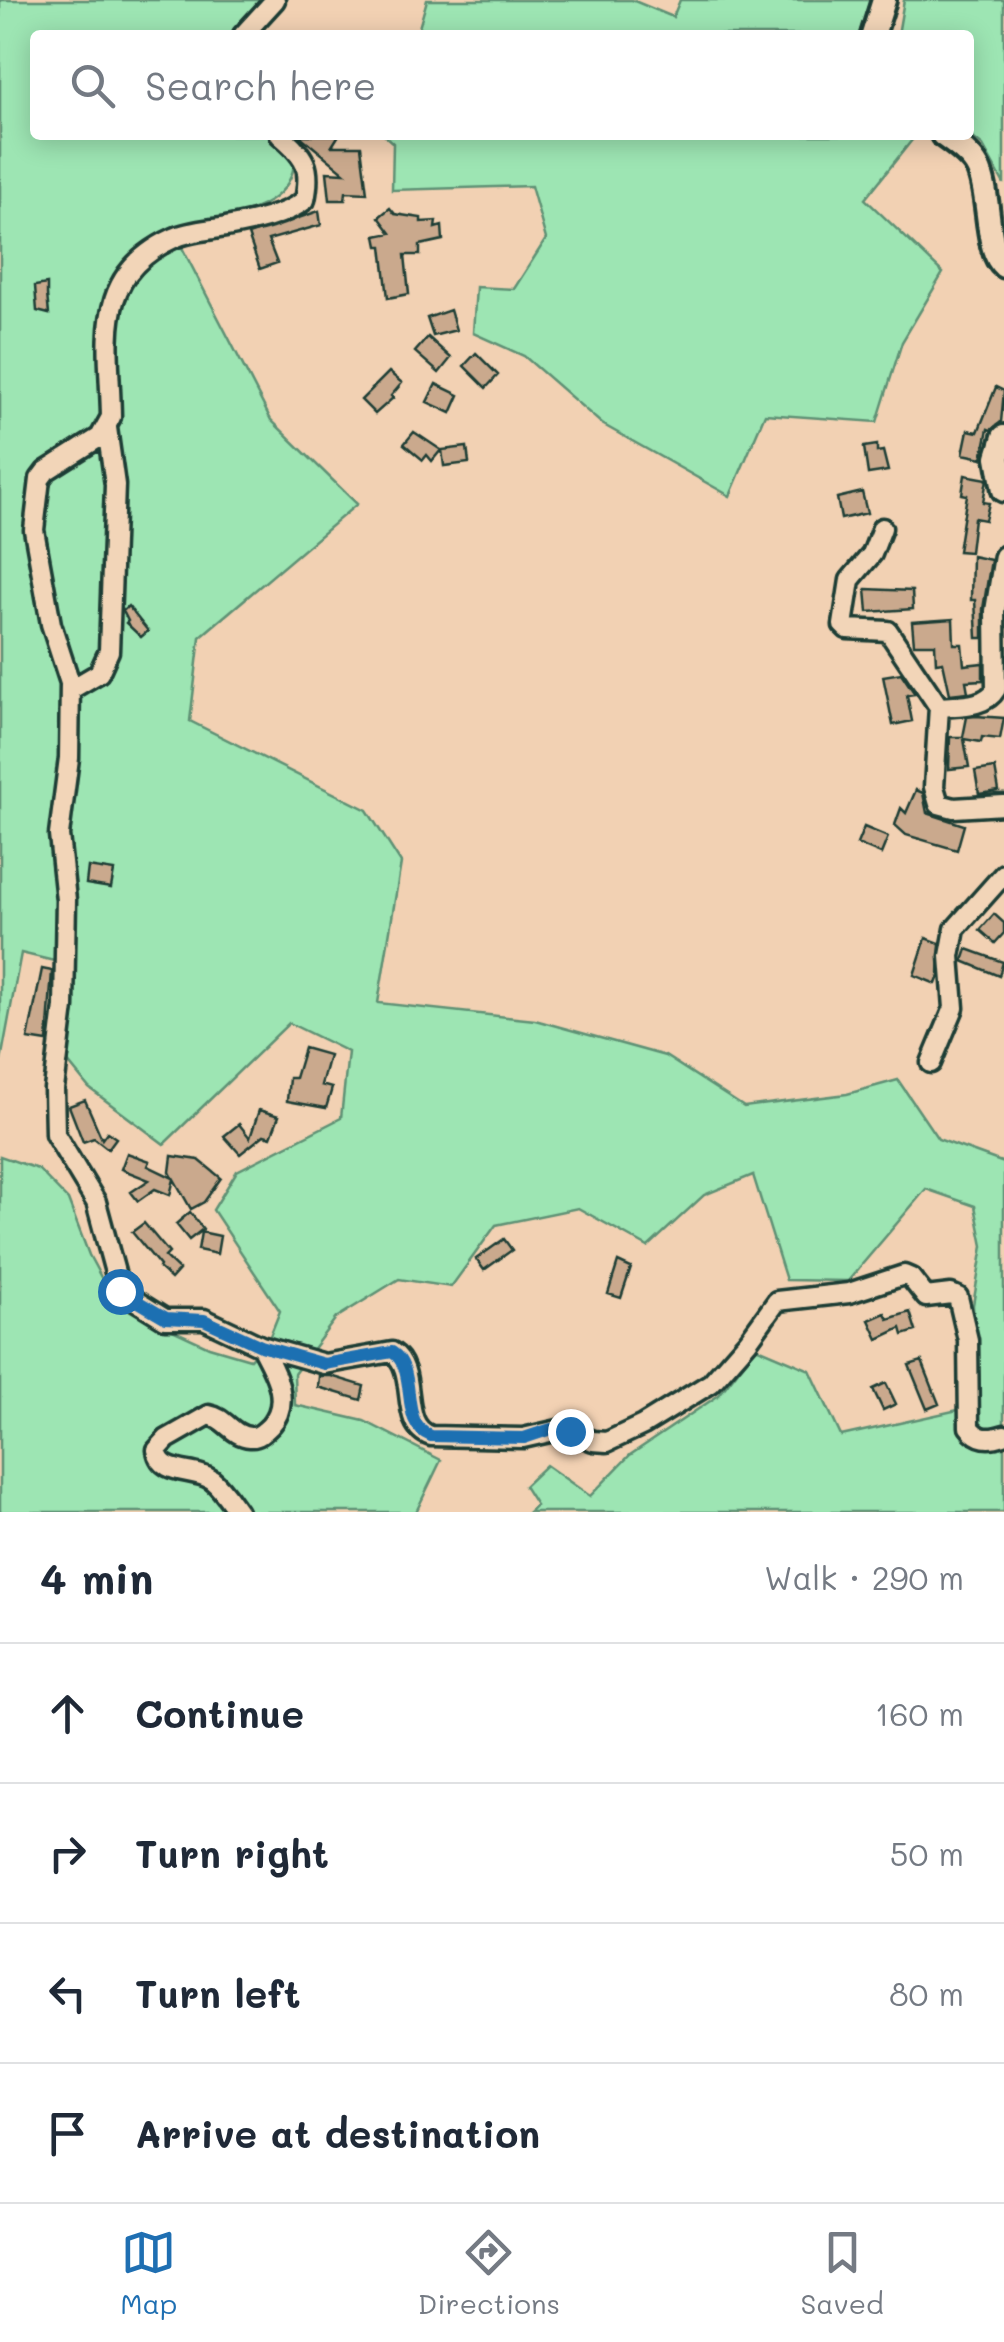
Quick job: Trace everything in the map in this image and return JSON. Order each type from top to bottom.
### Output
[{"type":"main road","points":[[875,30],[884,0]]},
{"type":"main road","points":[[949,140],[978,168],[990,212],[994,254],[1004,266]]},
{"type":"main road","points":[[1004,437],[998,457],[1004,490]]},
{"type":"street","points":[[248,30],[275,0]]},
{"type":"street","points":[[286,140],[298,150],[307,167],[307,195],[302,203],[247,222],[177,237],[144,256],[119,285],[112,298],[110,324],[112,417],[100,438],[46,471],[37,490],[36,548],[50,624],[70,690],[70,758],[59,836],[66,900],[64,1006],[54,1089],[55,1134],[96,1202],[120,1291],[166,1318],[204,1320],[261,1346],[324,1364],[392,1352],[404,1366],[416,1425],[431,1436],[524,1438],[563,1429],[593,1441],[607,1442],[643,1425],[711,1382],[777,1301],[850,1293],[904,1275],[926,1297],[958,1297],[968,1340],[969,1426],[978,1437],[1004,1435]]},
{"type":"street","points":[[70,690],[99,673],[109,650],[115,485],[107,428]]},
{"type":"street","points":[[882,528],[872,554],[850,580],[843,625],[847,629],[888,631],[938,707],[934,787],[940,804],[954,808],[1004,804]]},
{"type":"street","points":[[938,707],[980,702],[988,699],[996,688],[996,598],[1004,556]]},
{"type":"street","points":[[931,1063],[954,1008],[950,956],[954,929],[1004,874]]},
{"type":"street","points":[[238,1512],[211,1479],[166,1466],[157,1450],[167,1439],[209,1415],[224,1420],[236,1433],[248,1438],[260,1436],[268,1428],[281,1408],[282,1398],[279,1382],[261,1346]]},
{"type":"green space","points":[[0,0],[262,0],[235,30],[30,30],[30,140],[274,140],[294,165],[288,182],[263,205],[173,230],[271,420],[357,504],[200,637],[190,721],[367,810],[401,863],[378,1003],[535,1020],[665,1056],[744,1107],[847,1094],[898,1080],[938,1139],[1004,1163],[1004,1512],[529,1512],[536,1505],[524,1486],[546,1465],[590,1496],[630,1455],[719,1395],[756,1347],[810,1370],[841,1436],[976,1406],[973,1305],[983,1246],[975,1206],[926,1189],[848,1281],[786,1280],[753,1175],[704,1195],[648,1247],[578,1208],[496,1225],[451,1287],[399,1279],[336,1318],[294,1374],[295,1405],[364,1421],[441,1460],[416,1512],[0,1512],[0,1156],[38,1169],[68,1200],[89,1255],[110,1294],[140,1315],[209,1347],[250,1359],[270,1336],[280,1311],[213,1210],[237,1171],[341,1118],[348,1052],[289,1023],[164,1144],[89,1088],[67,1061],[75,966],[21,953],[0,1066]]},
{"type":"green space","points":[[427,0],[632,0],[673,17],[680,0],[870,0],[861,30],[418,30]]},
{"type":"green space","points":[[904,0],[1004,0],[1004,184],[983,146],[974,139],[974,30],[899,30]]},
{"type":"green space","points":[[390,140],[912,140],[865,199],[943,273],[902,342],[877,422],[765,414],[730,496],[602,424],[524,356],[473,333],[476,287],[514,289],[546,239],[531,186],[392,190],[393,143]]},
{"type":"building","points":[[305,140],[336,140],[332,146],[361,146],[367,193],[346,192],[345,200],[330,200],[327,172],[345,173]]},
{"type":"building","points":[[390,208],[395,214],[421,218],[421,222],[436,221],[435,228],[442,226],[443,240],[420,245],[420,255],[405,255],[409,294],[388,298],[382,246],[378,246],[376,236],[391,233],[379,217]]},
{"type":"building","points":[[319,211],[321,225],[268,240],[277,263],[260,269],[248,235]]},
{"type":"building","points":[[47,284],[49,314],[37,311],[35,286]]},
{"type":"building","points":[[450,310],[456,330],[433,336],[427,318]]},
{"type":"building","points":[[428,337],[451,358],[439,373],[415,352]]},
{"type":"building","points":[[476,353],[498,375],[486,388],[464,366]]},
{"type":"building","points":[[389,372],[402,383],[393,398],[375,414],[361,400]]},
{"type":"building","points":[[436,384],[459,395],[451,413],[427,402]]},
{"type":"building","points":[[996,387],[1004,391],[1001,422],[988,429],[982,458],[963,454],[968,430],[978,432]]},
{"type":"building","points":[[414,432],[441,450],[432,461],[427,455],[423,460],[404,444]]},
{"type":"building","points":[[877,445],[877,452],[883,451],[888,471],[868,474],[864,447]]},
{"type":"building","points":[[467,447],[469,463],[444,466],[442,450]]},
{"type":"building","points":[[965,475],[987,479],[983,502],[989,503],[985,520],[974,518],[970,552],[958,551],[967,495],[962,494]]},
{"type":"building","points":[[862,492],[867,513],[841,519],[837,498]]},
{"type":"building","points":[[972,556],[991,560],[983,638],[977,638],[975,600],[971,600]]},
{"type":"building","points":[[866,589],[912,591],[913,609],[868,612]]},
{"type":"building","points":[[128,606],[148,631],[141,637],[126,623],[123,611]]},
{"type":"building","points":[[953,619],[954,644],[962,644],[964,665],[983,663],[983,680],[966,681],[968,692],[950,694],[943,662],[936,663],[935,644],[914,644],[912,622]]},
{"type":"building","points":[[901,673],[915,694],[907,695],[912,721],[893,725],[883,676]]},
{"type":"building","points":[[967,717],[1004,718],[1000,739],[964,739],[969,767],[949,769],[950,737],[963,737]]},
{"type":"building","points":[[995,768],[999,791],[979,794],[975,771]]},
{"type":"building","points":[[916,790],[923,793],[927,813],[964,825],[957,850],[906,835],[895,825],[901,808],[906,813]]},
{"type":"building","points":[[864,827],[888,837],[881,854],[857,844]]},
{"type":"building","points":[[88,867],[114,871],[111,888],[86,884]]},
{"type":"building","points":[[994,914],[1004,923],[1004,933],[995,943],[980,930]]},
{"type":"building","points":[[926,938],[940,943],[936,984],[914,975]]},
{"type":"building","points":[[967,949],[1003,962],[999,976],[963,961]]},
{"type":"building","points":[[42,969],[52,971],[47,1042],[28,1039]]},
{"type":"building","points":[[304,1048],[329,1055],[321,1085],[332,1088],[326,1108],[287,1101],[289,1078],[295,1078]]},
{"type":"building","points":[[85,1100],[102,1139],[107,1132],[116,1138],[108,1149],[94,1138],[83,1142],[69,1106]]},
{"type":"building","points":[[259,1110],[279,1116],[271,1137],[264,1135],[240,1154],[224,1136],[239,1124],[250,1138]]},
{"type":"building","points":[[127,1153],[150,1161],[148,1166],[173,1178],[172,1156],[199,1160],[221,1178],[204,1202],[191,1209],[174,1179],[170,1195],[155,1189],[138,1201],[131,1192],[149,1180],[121,1169]]},
{"type":"building","points":[[190,1212],[203,1229],[189,1240],[176,1224]]},
{"type":"building","points":[[144,1223],[169,1253],[165,1257],[179,1270],[171,1279],[132,1232]]},
{"type":"building","points":[[201,1232],[220,1236],[217,1254],[198,1250]]},
{"type":"building","points":[[504,1239],[512,1250],[484,1270],[476,1259]]},
{"type":"building","points":[[618,1262],[631,1268],[621,1298],[608,1294]]},
{"type":"building","points":[[910,1312],[916,1331],[903,1335],[901,1328],[878,1339],[869,1320],[885,1313],[888,1319]]},
{"type":"building","points":[[922,1361],[939,1404],[927,1409],[909,1365]]},
{"type":"building","points":[[319,1376],[364,1386],[361,1400],[318,1387]]},
{"type":"building","points":[[886,1383],[896,1404],[883,1410],[873,1389]]},
{"type":"route","points":[[120,1291],[154,1314],[204,1320],[261,1346],[324,1364],[392,1352],[404,1366],[416,1425],[431,1436],[524,1438],[551,1429],[570,1431]]}]
